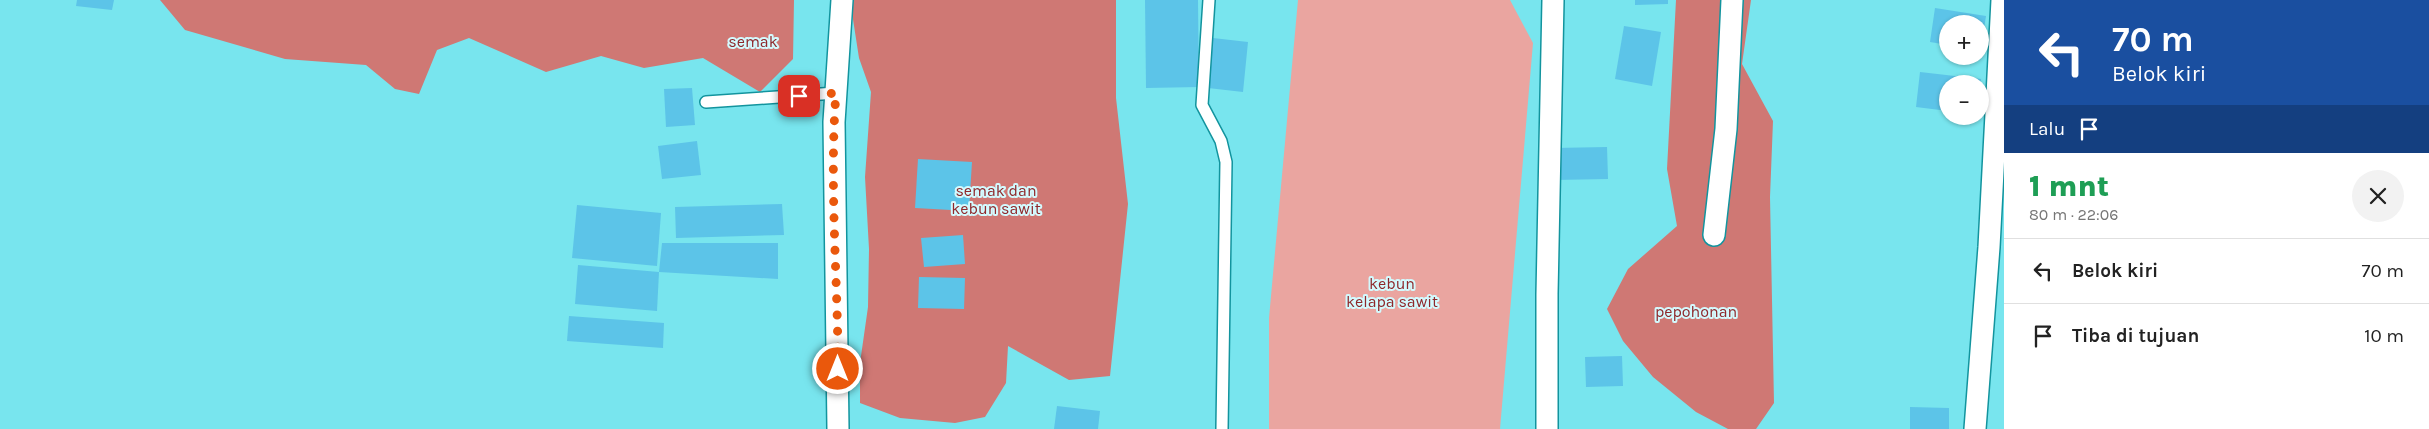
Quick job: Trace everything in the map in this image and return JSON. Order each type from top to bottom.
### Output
[{"type":"street","points":[[838,429],[838,335],[834,247],[834,122],[842,0]]},
{"type":"street","points":[[1547,429],[1546,294],[1553,0]]},
{"type":"street","points":[[1714,235],[1726,129],[1732,0]]},
{"type":"street","points":[[1975,429],[1988,247],[2002,0]]},
{"type":"lane","points":[[1209,0],[1202,105],[1221,141],[1226,162],[1222,429]]},
{"type":"lane","points":[[706,102],[836,93]]},
{"type":"green space","name":"semak","points":[[160,0],[794,0],[793,59],[760,92],[703,58],[644,68],[601,56],[546,72],[469,38],[437,50],[419,94],[395,89],[366,65],[285,59],[185,30]]},
{"type":"green space","name":"semak dan kebun sawit","points":[[850,0],[1116,0],[1116,98],[1128,204],[1110,376],[1069,380],[1008,346],[1006,383],[985,417],[955,423],[900,418],[860,403],[860,363],[868,307],[869,249],[865,177],[871,92],[859,58]]},
{"type":"green space","name":"kebun kelapa sawit","points":[[1298,0],[1510,0],[1533,43],[1500,429],[1269,429],[1269,318]]},
{"type":"green space","name":"pepohonan","points":[[1676,0],[1751,0],[1742,64],[1773,121],[1770,197],[1774,403],[1756,429],[1728,429],[1696,412],[1653,377],[1623,341],[1607,309],[1628,269],[1677,226],[1667,169]]},
{"type":"building","points":[[77,0],[114,0],[112,10],[76,6]]},
{"type":"building","points":[[1145,0],[1198,0],[1199,87],[1146,88]]},
{"type":"building","points":[[1635,0],[1668,0],[1668,4],[1635,5]]},
{"type":"building","points":[[1935,8],[1980,15],[1939,15],[1939,44],[1930,42]]},
{"type":"building","points":[[1624,26],[1661,32],[1652,86],[1615,79]]},
{"type":"building","points":[[1213,38],[1248,42],[1243,92],[1208,88]]},
{"type":"building","points":[[1920,72],[1946,75],[1939,75],[1939,110],[1916,107]]},
{"type":"building","points":[[692,88],[695,125],[666,127],[664,89]]},
{"type":"building","points":[[697,141],[701,175],[662,179],[658,146]]},
{"type":"building","points":[[1607,147],[1608,179],[1555,180],[1554,148]]},
{"type":"building","points":[[918,159],[972,162],[969,211],[915,208]]},
{"type":"building","points":[[782,204],[784,235],[676,238],[675,207]]},
{"type":"building","points":[[577,205],[661,213],[657,266],[572,258]]},
{"type":"building","points":[[963,235],[965,264],[924,267],[921,238]]},
{"type":"building","points":[[662,243],[778,243],[778,279],[659,272]]},
{"type":"building","points":[[578,265],[659,272],[657,311],[575,304]]},
{"type":"building","points":[[919,277],[965,278],[964,309],[918,308]]},
{"type":"building","points":[[569,316],[664,323],[663,348],[567,341]]},
{"type":"building","points":[[1622,356],[1623,386],[1586,387],[1585,357]]},
{"type":"building","points":[[1057,406],[1100,411],[1098,429],[1054,429]]},
{"type":"building","points":[[1910,407],[1949,408],[1949,429],[1910,429]]},
{"type":"route","points":[[799,96],[836,93],[834,122],[834,247],[838,369]]}]
